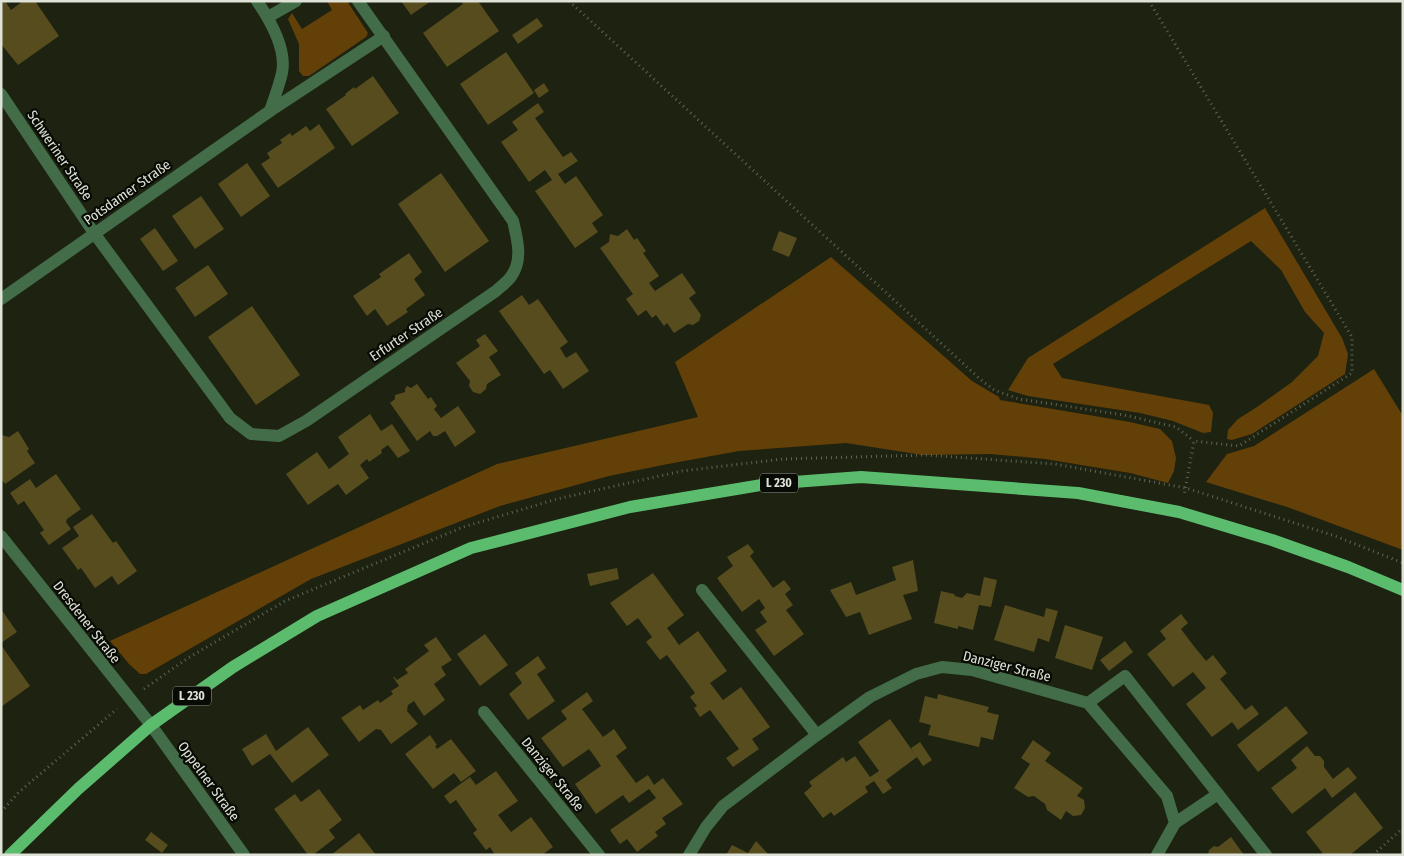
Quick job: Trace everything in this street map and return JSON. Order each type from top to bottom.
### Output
[{"type":"main road","name":"L 230","points":[[10,855],[78,789],[150,725],[233,667],[317,616],[471,548],[630,508],[767,484],[861,477],[1078,493],[1179,512],[1272,540],[1348,567],[1403,590]]},
{"type":"street","points":[[257,1],[280,43],[282,72],[270,111]]},
{"type":"street","points":[[268,18],[296,1]]},
{"type":"street","name":"Erfurter Straße","points":[[94,233],[230,418],[251,434],[279,436],[314,416],[496,291],[513,275],[518,257],[513,221],[358,1]]},
{"type":"street","name":"Potsdamer Straße","points":[[1,299],[270,111],[384,36]]},
{"type":"street","name":"Schweriner Straße","points":[[1,94],[94,233]]},
{"type":"street","name":"Dresdener Straße","points":[[1,536],[150,725]]},
{"type":"street","points":[[702,590],[817,735]]},
{"type":"street","name":"Danziger Straße","points":[[689,855],[706,827],[723,806],[870,697],[916,674],[942,667],[972,670],[1088,703]]},
{"type":"street","points":[[1175,823],[1166,796],[1088,703],[1125,676],[1266,855]]},
{"type":"street","name":"Danziger Straße","points":[[484,712],[598,855]]},
{"type":"street","name":"Oppelner Straße","points":[[150,725],[244,855]]},
{"type":"street","points":[[1157,855],[1175,823],[1218,794]]},
{"type":"path","points":[[569,1],[994,390],[1019,399],[1124,415],[1176,427],[1194,441],[1239,446],[1352,373],[1352,337],[1149,1]]},
{"type":"path","points":[[1179,512],[1186,488],[1194,441]]},
{"type":"path","points":[[1,812],[19,792],[129,700],[188,658],[285,601],[463,527],[556,498],[682,471],[783,459],[926,455],[1055,464],[1186,488],[1335,536],[1403,563]]},
{"type":"path","points":[[1373,855],[1403,828]]},
{"type":"shaded area","points":[[327,1],[347,1],[368,33],[366,37],[309,76],[303,76],[299,71],[299,44],[288,19],[292,13],[302,29],[332,10]]},
{"type":"shaded area","points":[[1265,208],[1342,338],[1348,354],[1345,374],[1252,434],[1232,440],[1227,439],[1228,430],[1238,419],[1292,382],[1318,356],[1324,333],[1305,312],[1281,270],[1251,241],[1053,364],[1062,378],[1209,405],[1213,413],[1211,432],[1203,433],[1173,421],[1140,413],[1028,396],[1008,390],[1028,358]]},
{"type":"shaded area","points":[[831,257],[972,381],[999,397],[1000,400],[1130,422],[1160,429],[1172,441],[1176,458],[1174,471],[1168,483],[1130,473],[1045,459],[990,454],[923,455],[846,443],[739,451],[609,476],[500,506],[311,579],[146,674],[140,674],[129,664],[110,641],[497,464],[698,417],[675,362]]},
{"type":"shaded area","points":[[1374,369],[1403,416],[1403,550],[1290,508],[1206,482],[1227,454],[1254,446]]},
{"type":"building","points":[[5,1],[11,10],[23,1],[35,1],[59,36],[18,65],[1,44],[1,4]]},
{"type":"building","points":[[401,1],[431,1],[411,15]]},
{"type":"building","points":[[461,1],[478,1],[499,31],[447,67],[423,33],[463,4]]},
{"type":"building","points":[[537,18],[543,26],[518,44],[512,35]]},
{"type":"building","points":[[506,52],[534,93],[488,125],[460,84]]},
{"type":"building","points":[[373,76],[399,113],[352,146],[326,109],[354,87],[355,89]]},
{"type":"building","points":[[544,83],[549,91],[539,98],[534,90]]},
{"type":"building","points":[[538,103],[544,112],[535,118],[563,157],[571,152],[578,161],[558,174],[565,184],[576,176],[603,215],[592,223],[598,232],[575,248],[535,191],[552,180],[545,170],[529,182],[501,142],[518,130],[512,122]]},
{"type":"building","points":[[319,124],[335,148],[278,188],[261,164],[270,158],[267,153],[282,143],[280,140],[290,133],[292,136],[306,126],[310,131]]},
{"type":"building","points":[[247,163],[270,196],[241,217],[218,184]]},
{"type":"building","points":[[441,173],[489,241],[445,272],[398,204]]},
{"type":"building","points":[[201,196],[224,229],[195,249],[172,216]]},
{"type":"building","points":[[155,228],[178,261],[163,271],[140,239]]},
{"type":"building","points":[[627,229],[634,240],[637,238],[646,251],[643,253],[659,276],[649,283],[655,291],[682,273],[696,293],[689,298],[701,315],[699,321],[693,325],[688,324],[674,333],[667,323],[664,326],[656,315],[652,318],[646,310],[638,316],[626,299],[633,294],[600,248],[609,242],[610,234],[618,236]]},
{"type":"building","points":[[779,231],[797,238],[789,257],[772,250]]},
{"type":"building","points":[[409,253],[422,272],[414,279],[425,295],[406,309],[408,312],[387,326],[375,309],[367,316],[353,296],[381,277],[379,274]]},
{"type":"building","points":[[208,265],[228,294],[195,317],[175,288]]},
{"type":"building","points":[[522,295],[529,305],[538,299],[568,342],[560,348],[566,358],[576,352],[589,371],[563,389],[550,370],[544,374],[499,311]]},
{"type":"building","points":[[252,306],[300,375],[256,405],[208,337]]},
{"type":"building","points":[[485,334],[498,351],[489,357],[501,375],[487,384],[486,389],[480,394],[473,392],[469,386],[470,381],[456,363],[480,346],[476,340]]},
{"type":"building","points":[[417,384],[428,399],[431,397],[437,406],[434,409],[441,418],[458,406],[476,432],[455,447],[445,431],[437,436],[433,436],[430,431],[417,441],[390,403],[395,399],[395,395],[405,392],[407,386],[411,388]]},
{"type":"building","points":[[370,414],[381,431],[392,424],[410,451],[398,458],[388,445],[381,450],[382,453],[369,462],[367,459],[360,465],[369,478],[346,495],[338,484],[308,505],[286,474],[317,452],[329,469],[349,454],[338,437]]},
{"type":"building","points":[[18,431],[35,463],[5,484],[1,479],[1,435],[9,437]]},
{"type":"building","points":[[56,474],[81,509],[67,519],[66,522],[71,529],[49,545],[40,533],[44,530],[24,501],[18,505],[10,493],[30,479],[36,488]]},
{"type":"building","points":[[92,514],[113,543],[116,541],[137,571],[118,585],[112,576],[95,588],[81,568],[78,570],[62,548],[79,536],[73,527]]},
{"type":"building","points":[[748,544],[754,552],[750,556],[773,588],[784,580],[791,589],[785,594],[793,605],[786,610],[804,634],[774,656],[755,630],[767,622],[760,612],[765,608],[759,599],[742,612],[717,578],[733,566],[727,557]]},
{"type":"building","points":[[913,560],[918,591],[903,595],[912,619],[869,635],[860,612],[846,617],[830,590],[851,582],[856,595],[896,580],[892,567]]},
{"type":"building","points":[[617,568],[619,579],[590,586],[587,574]]},
{"type":"building","points":[[653,573],[684,615],[667,628],[679,645],[698,631],[727,671],[710,683],[723,700],[741,687],[770,727],[752,739],[759,749],[733,767],[726,758],[739,749],[710,710],[700,717],[694,708],[697,706],[690,697],[695,693],[667,655],[660,660],[646,642],[652,637],[638,618],[627,626],[610,603]]},
{"type":"building","points":[[984,577],[997,580],[991,607],[979,605],[973,630],[958,626],[958,629],[934,623],[941,591],[962,598],[967,593],[980,596]]},
{"type":"building","points":[[1005,605],[1044,617],[1046,608],[1058,611],[1049,642],[1038,638],[1034,652],[994,640]]},
{"type":"building","points":[[1,609],[17,632],[1,643]]},
{"type":"building","points":[[1181,614],[1188,623],[1181,629],[1193,645],[1206,661],[1213,655],[1227,673],[1220,679],[1245,710],[1252,705],[1259,714],[1238,730],[1232,722],[1212,737],[1186,704],[1206,688],[1193,672],[1173,687],[1147,654],[1166,639],[1160,631]]},
{"type":"building","points":[[1065,625],[1103,637],[1092,670],[1055,658]]},
{"type":"building","points":[[485,634],[508,665],[480,686],[457,654]]},
{"type":"building","points":[[436,637],[452,660],[441,667],[446,675],[434,684],[445,700],[424,716],[414,701],[408,705],[407,711],[418,724],[391,744],[381,730],[376,729],[359,742],[341,718],[360,705],[363,710],[378,700],[380,703],[393,694],[391,691],[399,686],[393,677],[397,680],[408,673],[405,669],[429,651],[424,645]]},
{"type":"building","points":[[1125,641],[1133,652],[1109,671],[1100,660]]},
{"type":"building","points":[[1,645],[30,686],[1,707]]},
{"type":"building","points":[[538,656],[546,668],[537,674],[555,701],[528,720],[509,694],[522,683],[515,673]]},
{"type":"building","points":[[587,692],[593,701],[582,709],[603,737],[614,729],[627,748],[616,756],[636,783],[648,775],[654,785],[663,778],[683,804],[662,818],[666,824],[655,832],[658,836],[637,852],[627,839],[620,844],[610,830],[656,798],[649,789],[629,803],[623,795],[596,814],[575,784],[601,766],[595,757],[589,749],[563,767],[541,738],[567,719],[561,711]]},
{"type":"building","points":[[938,694],[989,707],[987,712],[999,715],[993,740],[981,737],[979,747],[928,735],[931,725],[919,722],[925,696],[937,699]]},
{"type":"building","points":[[1286,706],[1308,733],[1258,772],[1237,745]]},
{"type":"building","points":[[890,719],[914,753],[911,748],[920,742],[932,760],[923,766],[917,757],[886,780],[892,788],[883,794],[874,781],[865,787],[868,792],[834,816],[831,812],[823,818],[804,793],[812,786],[809,782],[843,757],[846,762],[855,756],[870,777],[879,771],[858,742]]},
{"type":"building","points":[[308,727],[329,755],[292,783],[270,754],[252,766],[242,749],[266,734],[276,751]]},
{"type":"building","points":[[430,735],[437,745],[435,746],[437,749],[451,739],[476,771],[461,782],[454,773],[433,789],[405,754]]},
{"type":"building","points":[[1033,740],[1051,753],[1045,761],[1083,788],[1077,796],[1084,800],[1085,808],[1081,815],[1073,816],[1066,811],[1061,820],[1047,810],[1045,804],[1034,796],[1028,797],[1014,788],[1030,764],[1021,758]]},
{"type":"building","points":[[1307,746],[1315,756],[1320,756],[1324,761],[1324,767],[1333,779],[1348,767],[1357,778],[1332,798],[1325,788],[1292,814],[1271,788],[1297,768],[1291,760]]},
{"type":"building","points":[[496,771],[518,801],[498,815],[511,832],[531,817],[553,847],[542,855],[495,855],[490,847],[486,850],[473,833],[477,830],[456,800],[450,804],[444,796],[470,777],[476,785]]},
{"type":"building","points":[[319,789],[342,820],[329,830],[335,838],[313,855],[308,855],[274,809],[295,794],[301,802]]},
{"type":"building","points":[[1355,792],[1383,828],[1350,855],[1324,855],[1306,832]]},
{"type":"building","points":[[151,832],[168,845],[162,853],[145,840]]},
{"type":"building","points":[[359,833],[376,855],[331,855]]},
{"type":"building","points":[[1231,837],[1244,855],[1208,855],[1209,850],[1214,846],[1218,847]]},
{"type":"building","points":[[756,841],[769,855],[726,855],[732,845],[748,853]]}]
